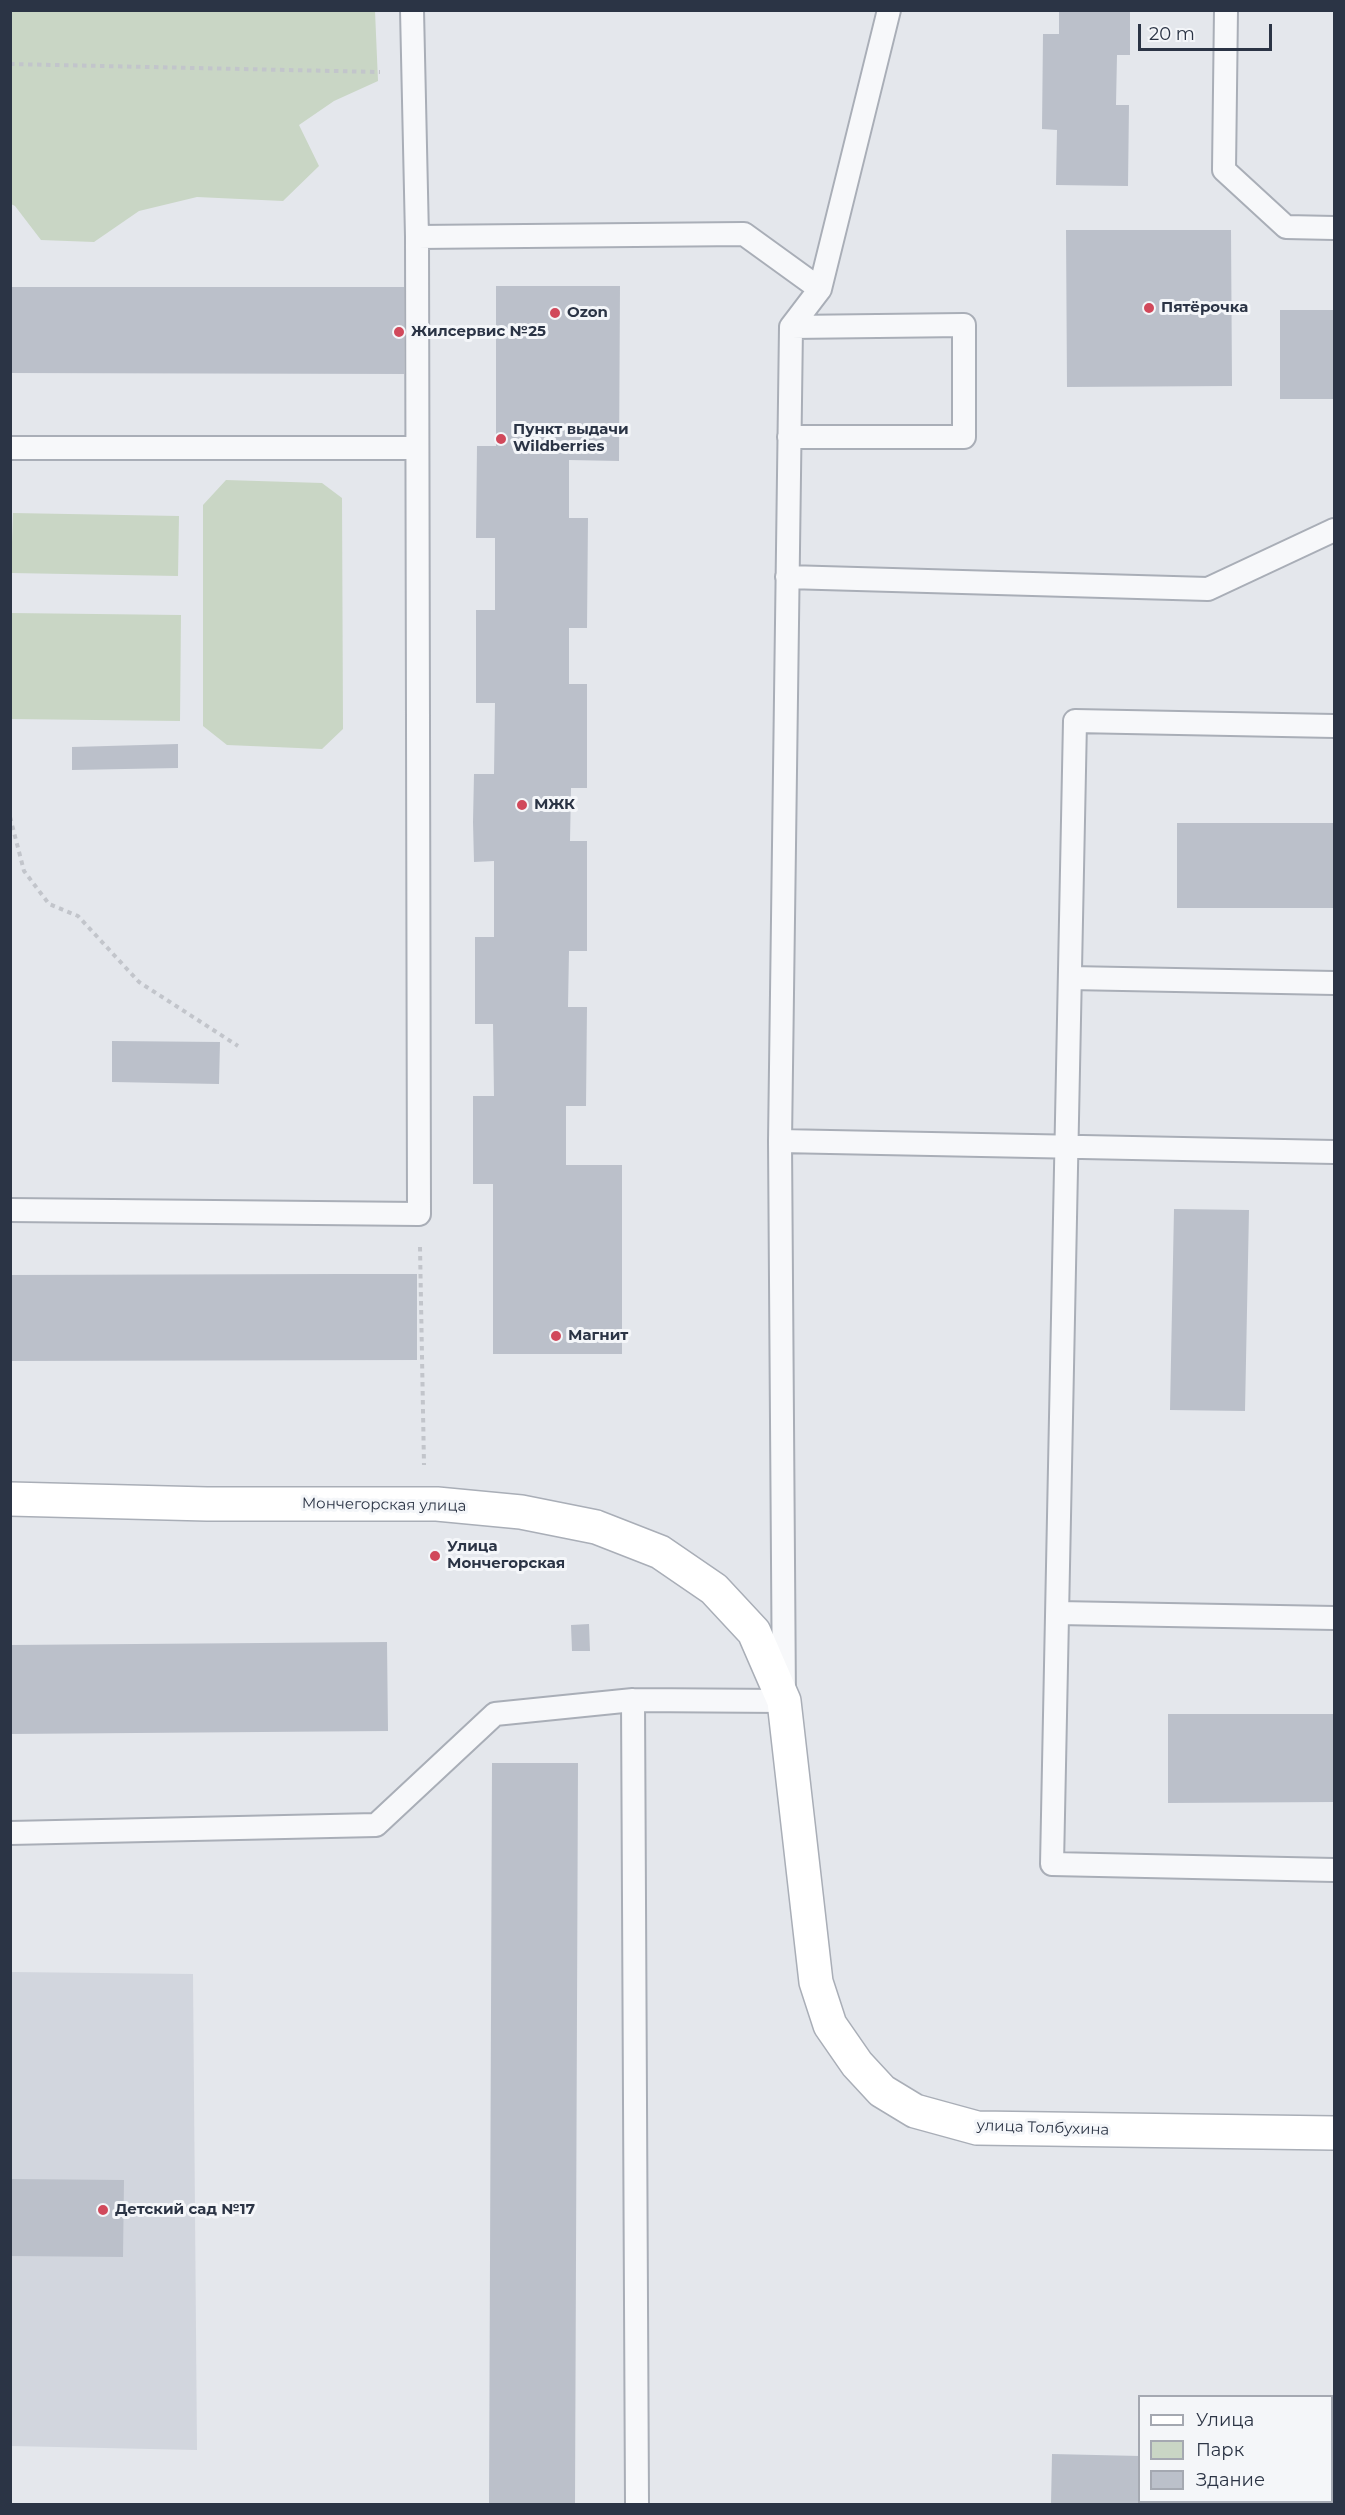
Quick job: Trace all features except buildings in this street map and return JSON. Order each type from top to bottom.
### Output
[{"type":"street","name":"Мончегорская улица","points":[[10,1500],[207,1504],[437,1504],[521,1512],[596,1527],[660,1552],[714,1589],[754,1632],[784,1701]]},
{"type":"street","name":"улица Толбухина","points":[[784,1701],[816,1982],[830,2025],[857,2064],[882,2091],[915,2111],[977,2128],[1335,2133]]},
{"type":"lane","points":[[10,1210],[419,1214],[417,237],[412,10]]},
{"type":"lane","points":[[10,1833],[112,1833],[376,1825],[495,1714],[633,1700],[784,1701],[780,1141],[791,327],[820,289],[889,10]]},
{"type":"lane","points":[[1226,10],[1224,170],[1286,227],[1335,228]]},
{"type":"lane","points":[[417,237],[744,234],[820,289]]},
{"type":"lane","points":[[789,437],[964,437],[964,325],[791,327]]},
{"type":"lane","points":[[10,448],[417,448]]},
{"type":"lane","points":[[787,577],[1208,589],[1335,530]]},
{"type":"lane","points":[[1335,726],[1075,721],[1052,1864],[1335,1870]]},
{"type":"lane","points":[[1070,978],[1335,983]]},
{"type":"lane","points":[[780,1141],[1335,1152]]},
{"type":"lane","points":[[1058,1613],[1335,1618]]},
{"type":"lane","points":[[633,1700],[637,2505]]},
{"type":"path","points":[[10,64],[413,73]]},
{"type":"path","points":[[10,817],[24,871],[49,904],[78,916],[140,981],[238,1046]]},
{"type":"path","points":[[419,1214],[424,1470]]},
{"type":"shaded area","name":"Детский сад №17","points":[[11,1972],[193,1974],[197,2450],[11,2446]]},
{"type":"green space","points":[[10,11],[375,11],[378,81],[334,101],[299,125],[319,166],[283,201],[197,197],[139,211],[94,242],[41,240],[11,204]]},
{"type":"green space","points":[[226,480],[322,483],[342,498],[343,729],[322,749],[227,745],[203,726],[203,505]]},
{"type":"green space","points":[[13,513],[179,516],[178,576],[11,573]]},
{"type":"green space","points":[[11,613],[181,615],[180,721],[11,719]]},
{"type":"place","name":"Пятёрочка","points":[[1149,308]]},
{"type":"place","name":"Ozon","points":[[555,313]]},
{"type":"place","name":"Жилсервис №25","points":[[399,332]]},
{"type":"place","name":"Пункт выдачи Wildberries","points":[[501,439]]},
{"type":"place","name":"МЖК","points":[[522,805]]},
{"type":"place","name":"Магнит","points":[[556,1336]]},
{"type":"place","name":"Улица Мончегорская","points":[[435,1556]]},
{"type":"place","name":"Детский сад №17","points":[[103,2210]]}]
